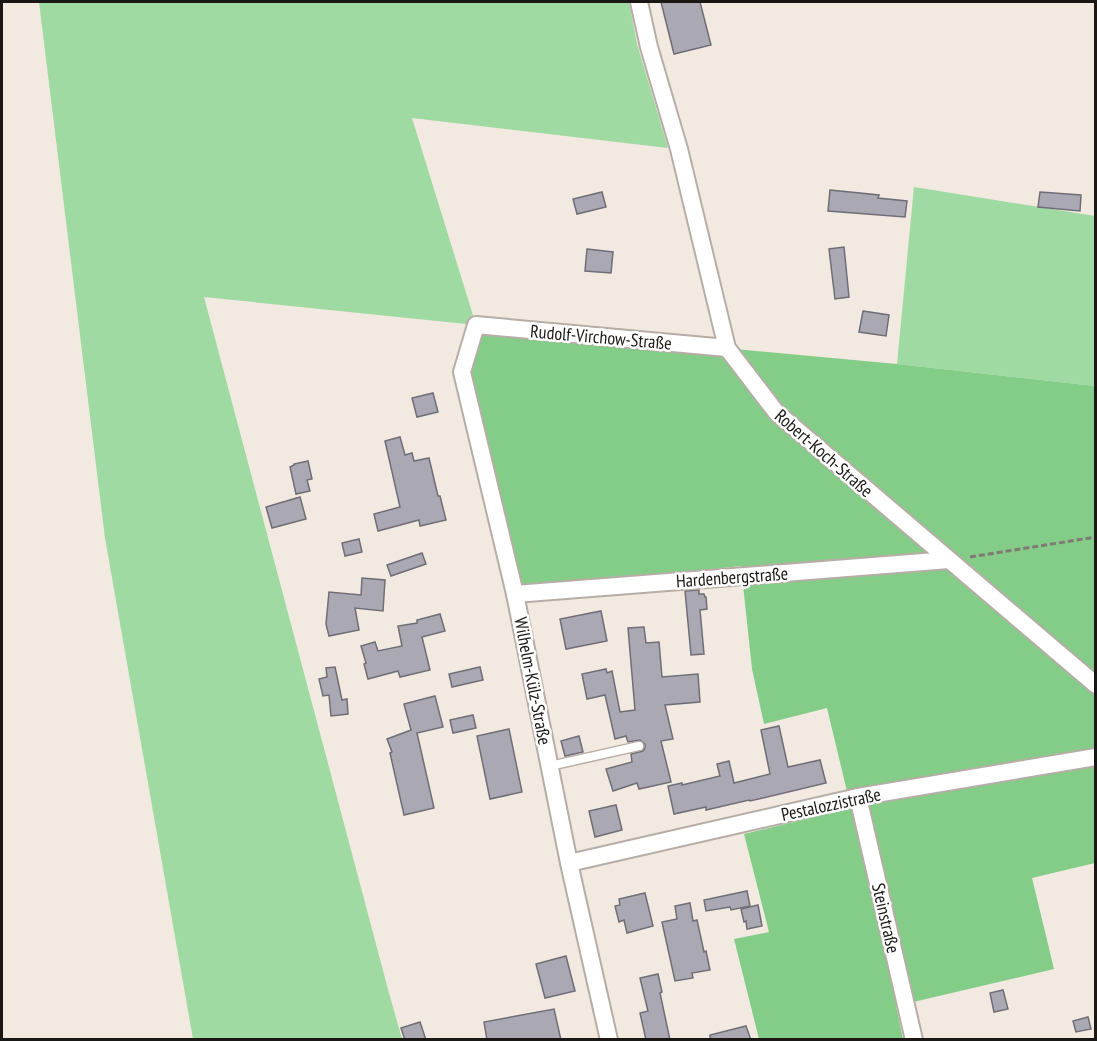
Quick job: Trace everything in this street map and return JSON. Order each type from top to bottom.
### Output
[{"type":"street","name":"Robert-Koch-Straße","points":[[639,2],[649,47],[679,149],[727,348],[776,412],[1095,685]]},
{"type":"street","name":"Rudolf-Virchow-Straße","points":[[476,325],[727,348]]},
{"type":"street","name":"Wilhelm-Külz-Straße","points":[[476,325],[462,372],[515,594],[569,863],[609,1040]]},
{"type":"street","name":"Hardenbergstraße","points":[[515,594],[949,560]]},
{"type":"street","name":"Pestalozzistraße","points":[[569,863],[858,797],[1095,758]]},
{"type":"street","name":"Steinstraße","points":[[858,797],[914,1040]]},
{"type":"lane","points":[[550,766],[639,746]]},
{"type":"path","points":[[949,560],[1095,537]]},
{"type":"green space","points":[[39,2],[629,2],[637,44],[668,148],[412,118],[476,325],[204,297],[402,1039],[193,1039],[105,538]]},
{"type":"green space","points":[[914,187],[1095,216],[1095,386],[897,364]]},
{"type":"green space","points":[[476,325],[897,364],[1095,386],[1095,863],[1032,878],[1054,969],[896,1006],[903,1039],[759,1039],[734,939],[769,932],[744,834],[851,808],[827,708],[764,724],[752,669],[741,566],[519,590],[469,372]]},
{"type":"building","points":[[661,2],[700,2],[711,45],[674,54]]},
{"type":"building","points":[[830,190],[879,195],[878,198],[907,201],[905,217],[828,211]]},
{"type":"building","points":[[602,192],[606,207],[577,214],[573,199]]},
{"type":"building","points":[[1040,192],[1081,195],[1080,211],[1038,207]]},
{"type":"building","points":[[844,247],[849,297],[835,299],[829,249]]},
{"type":"building","points":[[587,249],[613,252],[611,273],[585,271]]},
{"type":"building","points":[[863,311],[889,315],[886,336],[859,332]]},
{"type":"building","points":[[433,393],[438,412],[417,417],[412,398]]},
{"type":"building","points":[[400,437],[405,455],[412,453],[414,461],[429,458],[446,520],[420,526],[419,520],[378,531],[374,514],[400,507],[385,441]]},
{"type":"building","points":[[308,461],[312,479],[307,480],[310,491],[296,494],[290,467]]},
{"type":"building","points":[[300,497],[306,519],[272,528],[266,507]]},
{"type":"building","points":[[359,539],[362,552],[345,556],[342,543]]},
{"type":"building","points":[[422,553],[426,564],[391,576],[387,565]]},
{"type":"building","points":[[362,578],[385,580],[383,611],[355,608],[359,630],[329,636],[326,624],[329,592],[361,595]]},
{"type":"building","points":[[699,590],[699,594],[704,594],[706,597],[707,609],[700,610],[704,654],[691,655],[685,591]]},
{"type":"building","points":[[601,611],[607,641],[566,649],[560,619]]},
{"type":"building","points":[[440,614],[445,631],[422,637],[430,670],[400,677],[398,671],[368,679],[361,646],[375,642],[378,651],[402,646],[398,626],[417,623],[417,620]]},
{"type":"building","points":[[644,627],[646,643],[659,642],[662,677],[698,674],[700,702],[665,705],[673,739],[661,741],[671,782],[639,789],[637,783],[613,791],[606,769],[632,762],[631,754],[643,751],[645,744],[640,740],[628,742],[626,736],[615,739],[605,695],[587,699],[582,674],[606,669],[607,673],[612,671],[620,712],[635,710],[628,628]]},
{"type":"building","points":[[335,667],[342,700],[347,699],[348,714],[331,716],[329,695],[323,696],[319,679],[327,677],[326,668]]},
{"type":"building","points":[[480,667],[483,680],[452,687],[449,674]]},
{"type":"building","points":[[435,696],[443,727],[417,733],[434,808],[404,815],[390,753],[392,752],[387,739],[411,730],[404,704]]},
{"type":"building","points":[[473,715],[476,728],[453,733],[450,720]]},
{"type":"building","points":[[779,726],[788,767],[820,760],[826,783],[706,810],[706,807],[674,814],[668,786],[720,776],[717,764],[729,761],[734,783],[770,774],[761,730]]},
{"type":"building","points":[[509,729],[522,792],[490,799],[477,736]]},
{"type":"building","points":[[579,736],[583,752],[565,756],[561,741]]},
{"type":"building","points":[[616,805],[622,830],[595,837],[589,811]]},
{"type":"building","points":[[747,891],[750,906],[731,910],[730,907],[706,911],[704,900]]},
{"type":"building","points":[[645,893],[653,926],[627,933],[624,920],[619,922],[615,906],[620,905],[619,899]]},
{"type":"building","points":[[690,903],[693,921],[697,920],[710,970],[692,973],[693,978],[675,981],[662,922],[677,919],[675,906]]},
{"type":"building","points":[[758,905],[762,926],[747,929],[741,909]]},
{"type":"building","points":[[566,956],[575,991],[545,998],[536,964]]},
{"type":"building","points":[[658,974],[670,1040],[646,1040],[640,1013],[648,1011],[640,978]]},
{"type":"building","points":[[1003,990],[1008,1009],[994,1012],[990,993]]},
{"type":"building","points":[[554,1009],[561,1040],[487,1040],[484,1022]]},
{"type":"building","points":[[1088,1017],[1091,1029],[1076,1032],[1073,1021]]},
{"type":"building","points":[[420,1022],[426,1040],[405,1040],[401,1028]]},
{"type":"building","points":[[746,1026],[751,1040],[710,1040],[710,1035]]}]
